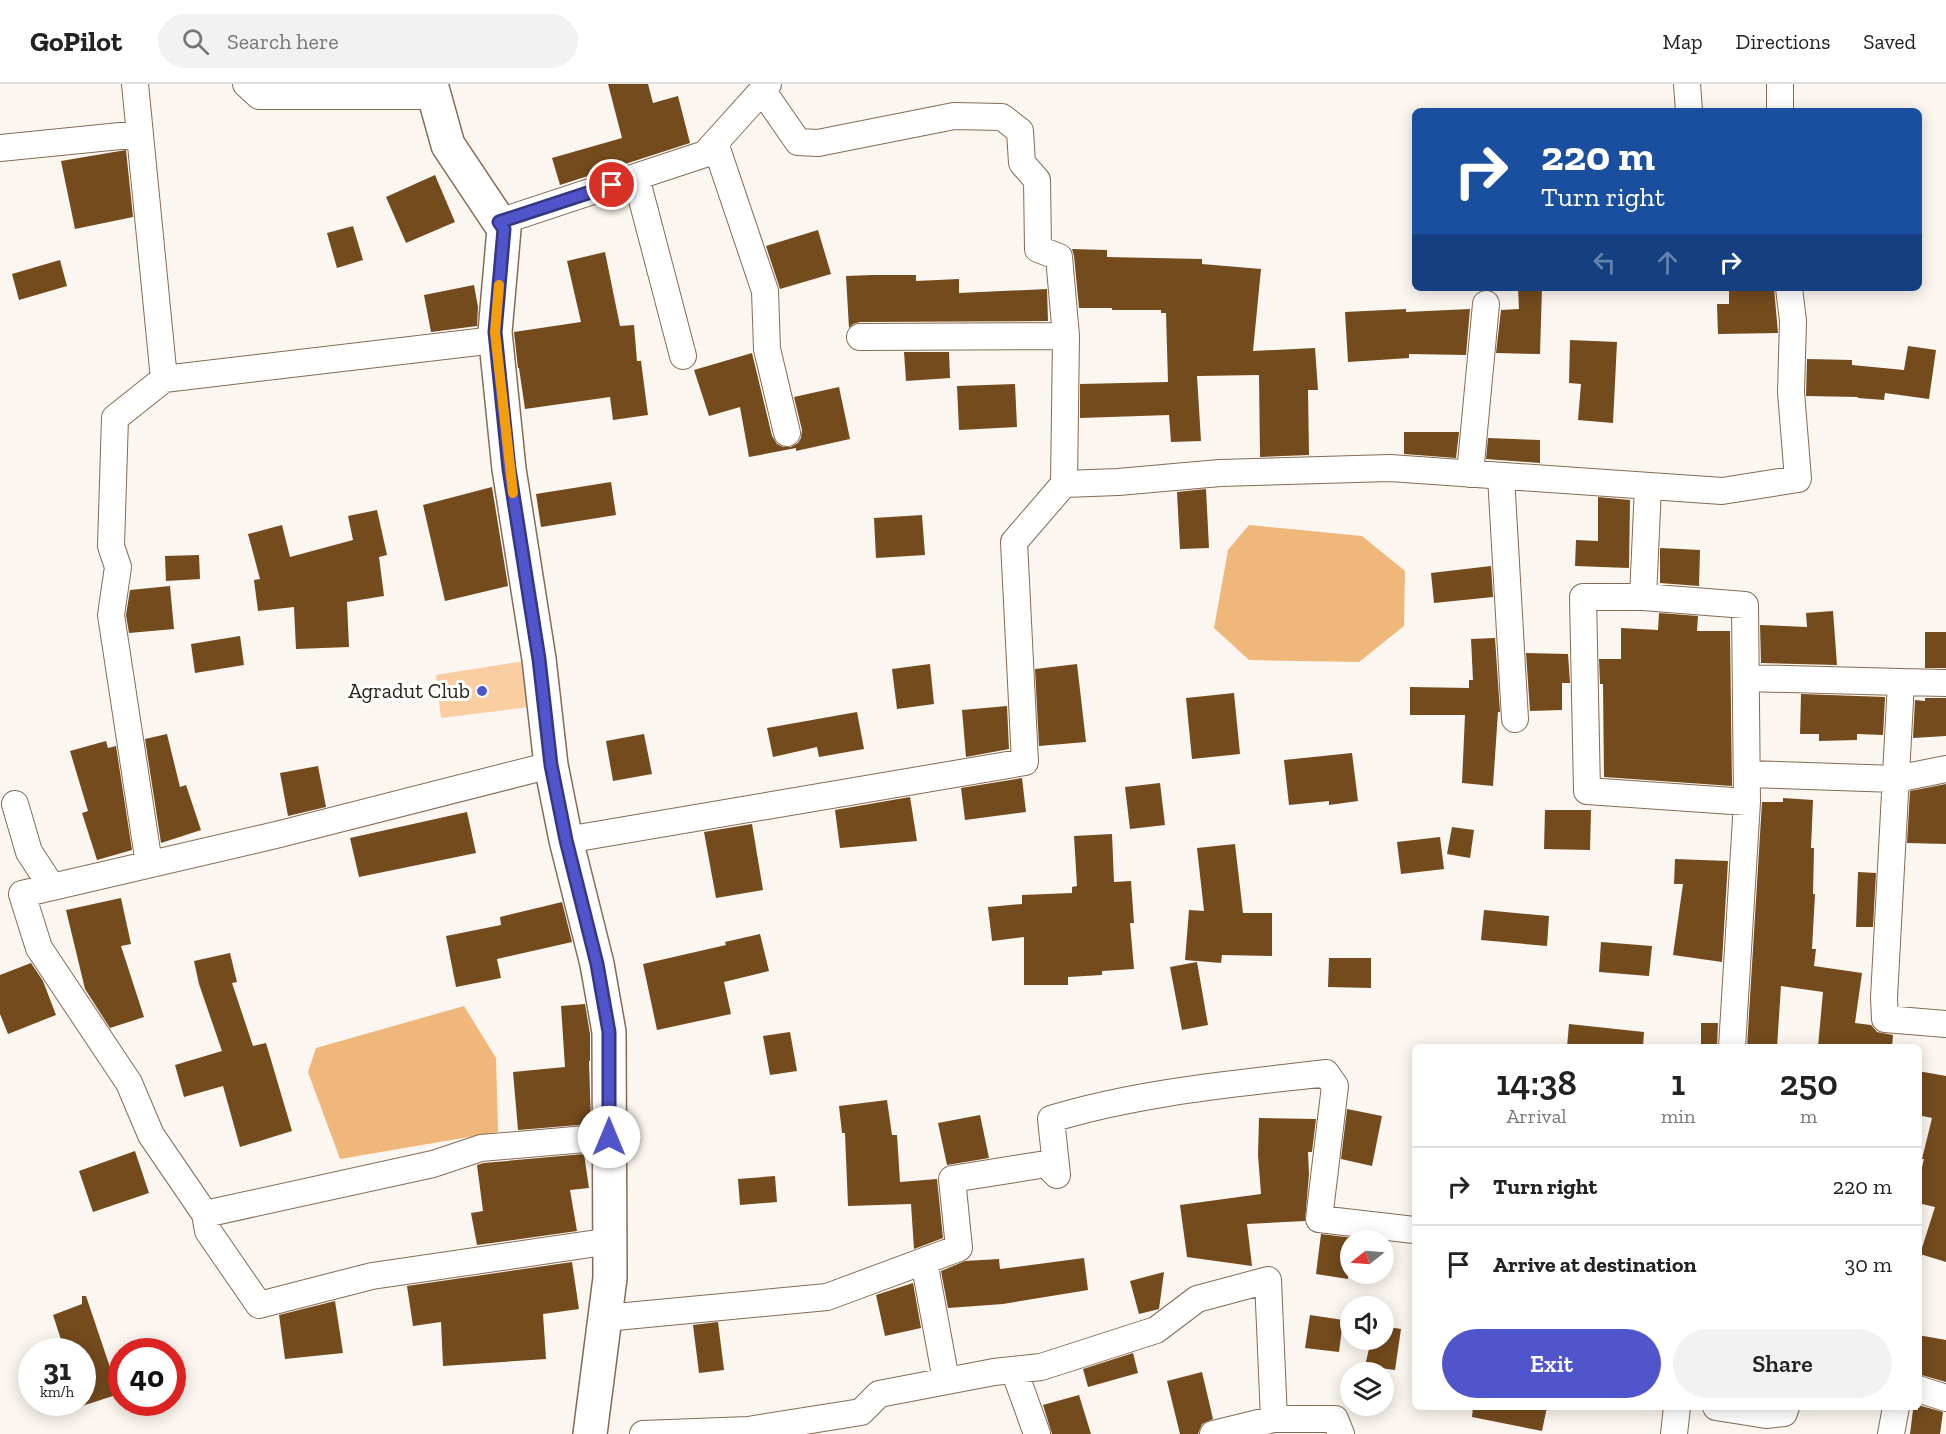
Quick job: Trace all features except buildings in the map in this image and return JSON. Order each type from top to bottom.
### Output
[{"type":"street","points":[[135,84],[164,379]]},
{"type":"street","points":[[246,84],[259,96],[432,90],[448,145],[502,226],[495,340],[509,469],[539,659],[551,765],[566,840],[597,964],[609,1032],[610,1278],[590,1434]]},
{"type":"street","points":[[1687,84],[1689,108]]},
{"type":"street","points":[[1780,84],[1780,108]]},
{"type":"street","points":[[502,226],[705,154],[765,87],[798,142],[818,143],[954,116],[1002,117],[1020,131],[1022,163],[1037,180],[1038,249],[1059,257],[1066,336],[1064,484],[1014,542],[1024,762],[566,840]]},
{"type":"street","points":[[0,148],[140,134]]},
{"type":"street","points":[[715,143],[765,291],[766,349],[788,433]]},
{"type":"street","points":[[636,177],[683,356]]},
{"type":"street","points":[[1064,484],[1118,482],[1220,473],[1390,468],[1722,491],[1798,479],[1791,392],[1792,321],[1789,291]]},
{"type":"street","points":[[1470,474],[1486,304]]},
{"type":"street","points":[[860,337],[1066,336]]},
{"type":"street","points":[[149,864],[111,615],[118,567],[111,546],[115,418],[164,379],[495,340]]},
{"type":"street","points":[[1501,476],[1515,719]]},
{"type":"street","points":[[1643,597],[1648,487]]},
{"type":"street","points":[[1732,1044],[1747,802],[1748,774],[1745,605],[1643,597],[1583,597],[1587,791],[1747,802]]},
{"type":"street","points":[[1746,678],[1946,683]]},
{"type":"street","points":[[1900,682],[1884,998],[1885,1019],[1946,1024]]},
{"type":"street","points":[[551,765],[280,834],[22,894],[39,948],[129,1083],[151,1136],[205,1214],[208,1231],[259,1305],[372,1276],[611,1242]]},
{"type":"street","points":[[1748,774],[1896,778],[1946,769]]},
{"type":"street","points":[[15,804],[29,852],[52,887]]},
{"type":"street","points":[[605,1318],[827,1297],[959,1248],[952,1179],[1046,1164],[1057,1175],[1051,1119],[1090,1107],[1215,1087],[1326,1073],[1335,1086],[1319,1219],[1412,1230]]},
{"type":"street","points":[[205,1214],[433,1164],[481,1148],[609,1137]]},
{"type":"street","points":[[924,1262],[946,1380]]},
{"type":"street","points":[[643,1434],[748,1430],[861,1412],[879,1394],[946,1380],[1041,1367],[1156,1330],[1197,1299],[1268,1280],[1274,1419]]},
{"type":"street","points":[[1014,1370],[1037,1434]]},
{"type":"street","points":[[1922,1390],[1946,1398]]},
{"type":"street","points":[[1674,1434],[1677,1410]]},
{"type":"street","points":[[1735,1410],[1766,1415],[1784,1413],[1785,1410]]},
{"type":"street","points":[[1891,1434],[1895,1410]]},
{"type":"street","points":[[1214,1434],[1274,1419],[1335,1419],[1341,1434]]},
{"type":"shaded area","points":[[1249,525],[1362,536],[1405,571],[1404,626],[1359,662],[1249,660],[1214,628],[1228,550]]},
{"type":"shaded area","name":"Agradut Club","points":[[524,661],[529,707],[441,718],[436,675]]},
{"type":"shaded area","points":[[464,1006],[496,1058],[498,1132],[340,1159],[308,1072],[316,1048]]},
{"type":"slow traffic","points":[[499,285],[495,332],[513,493]]},
{"type":"place","name":"Agradut Club","points":[[482,691]]},
{"type":"route","points":[[609,1137],[609,1032],[597,964],[566,840],[551,765],[539,659],[509,469],[495,332],[504,229],[499,222],[612,185]]}]
